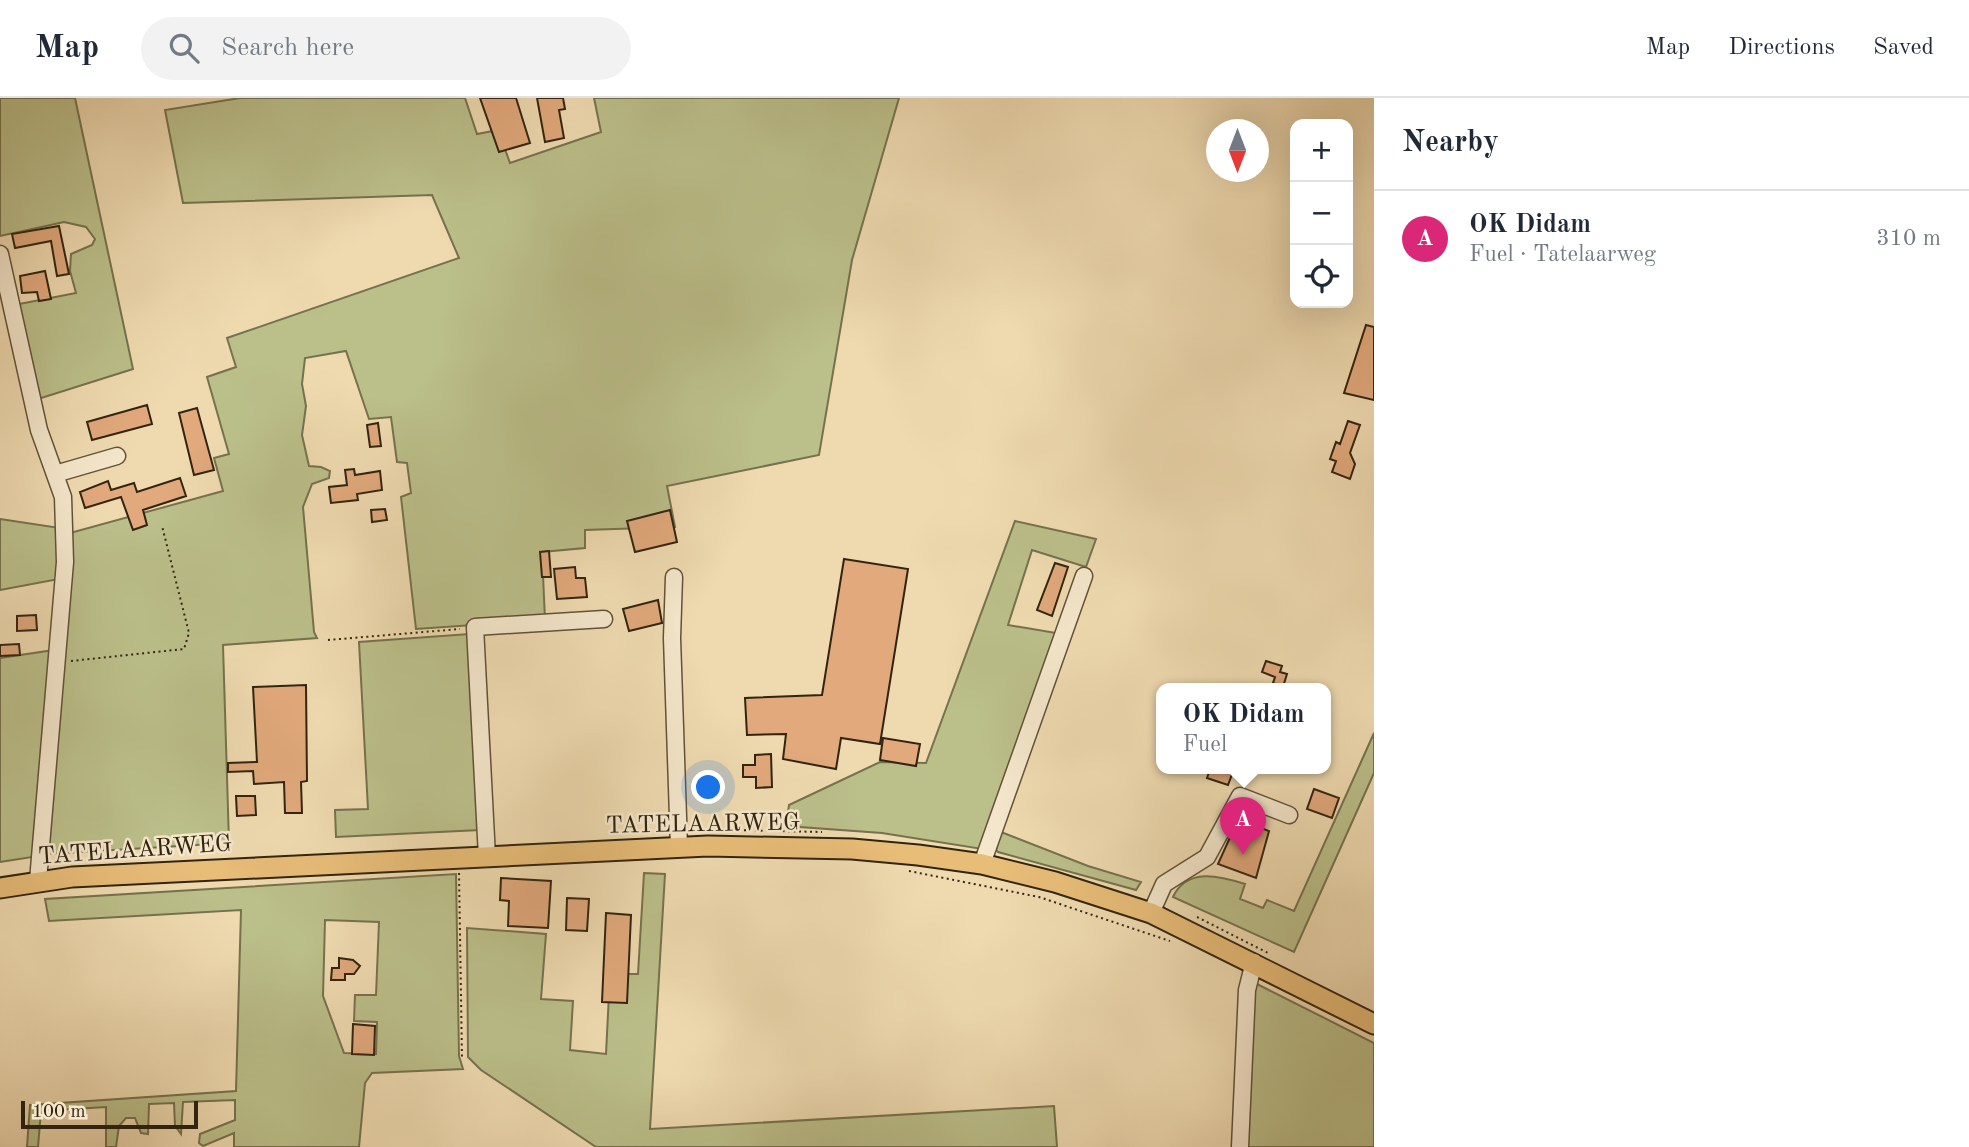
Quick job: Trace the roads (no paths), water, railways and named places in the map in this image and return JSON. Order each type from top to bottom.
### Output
[{"type":"main road","name":"TATELAARWEG","points":[[0,888],[38,881],[459,858],[678,839],[852,849],[982,864],[1055,882],[1151,913],[1262,958],[1374,1024]]},
{"type":"street","points":[[0,254],[40,430],[62,497],[65,562],[38,881]]},
{"type":"street","points":[[55,474],[117,456]]},
{"type":"street","points":[[982,864],[1084,576]]},
{"type":"street","points":[[674,577],[671,638],[678,839]]},
{"type":"street","points":[[487,856],[475,628],[604,619]]},
{"type":"street","points":[[1151,913],[1164,884],[1207,857],[1240,796],[1289,815]]},
{"type":"street","points":[[1240,1147],[1247,990],[1262,958]]},
{"type":"place","name":"OK Didam","points":[[1243,855]]}]
